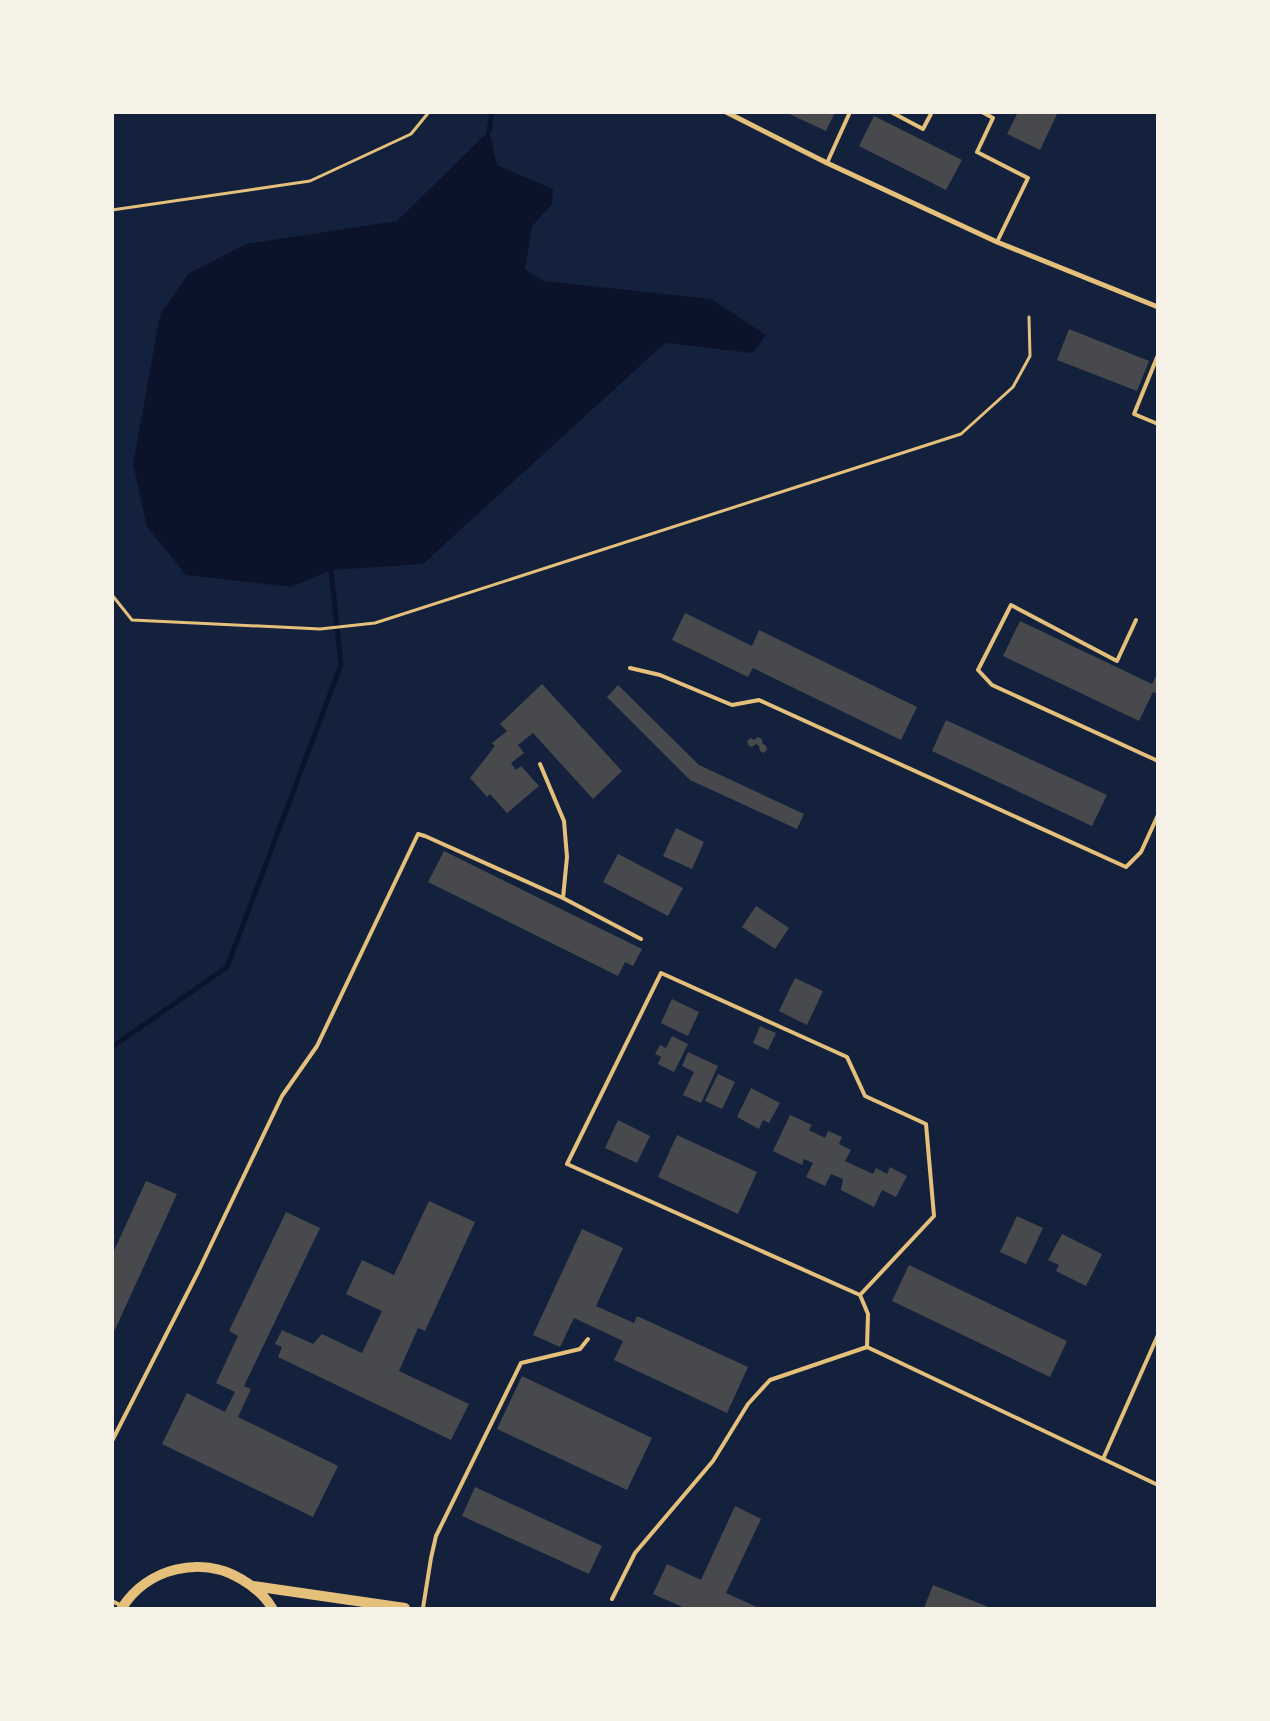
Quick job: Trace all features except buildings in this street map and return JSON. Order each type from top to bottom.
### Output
[{"type":"main road","points":[[122,1607],[139,1588],[160,1574],[183,1567],[208,1567],[232,1573],[253,1586],[272,1608]]},
{"type":"main road","points":[[253,1586],[405,1608]]},
{"type":"street","points":[[726,112],[827,163],[997,242],[1158,307]]},
{"type":"lane","points":[[827,163],[850,112]]},
{"type":"lane","points":[[891,112],[923,129],[932,112]]},
{"type":"lane","points":[[982,112],[993,118],[977,152],[1028,178],[997,242]]},
{"type":"lane","points":[[1158,354],[1134,414],[1158,424]]},
{"type":"lane","points":[[1136,620],[1117,661],[1011,605],[978,670],[992,685],[1158,761]]},
{"type":"lane","points":[[630,668],[660,675],[732,706],[759,700],[1126,867],[1140,852],[1158,814]]},
{"type":"lane","points":[[540,764],[564,821],[567,856],[563,898]]},
{"type":"lane","points":[[112,1440],[198,1272],[282,1096],[317,1046],[418,834],[563,898],[641,939]]},
{"type":"lane","points":[[860,1295],[934,1216],[926,1124],[865,1096],[847,1057],[661,973],[567,1164],[860,1295],[868,1314],[866,1347]]},
{"type":"lane","points":[[1103,1459],[1158,1335]]},
{"type":"lane","points":[[422,1608],[430,1558],[436,1536],[521,1363],[580,1349],[588,1339]]},
{"type":"lane","points":[[612,1598],[635,1553],[713,1461],[748,1404],[770,1380],[866,1347],[1158,1485]]},
{"type":"lane","points":[[112,1601],[122,1607]]},
{"type":"path","points":[[112,210],[310,181],[411,134],[429,112]]},
{"type":"path","points":[[112,595],[132,620],[320,629],[375,623],[961,434],[1013,387],[1030,356],[1029,317]]},
{"type":"water","points":[[489,131],[497,165],[553,189],[552,204],[532,226],[525,269],[544,281],[711,299],[766,335],[753,353],[665,343],[423,564],[331,570],[291,587],[186,575],[147,527],[133,464],[160,315],[188,274],[246,244],[397,221]]},
{"type":"waterway","points":[[489,131],[492,112]]},
{"type":"waterway","points":[[112,1047],[227,967],[341,665],[331,570]]}]
